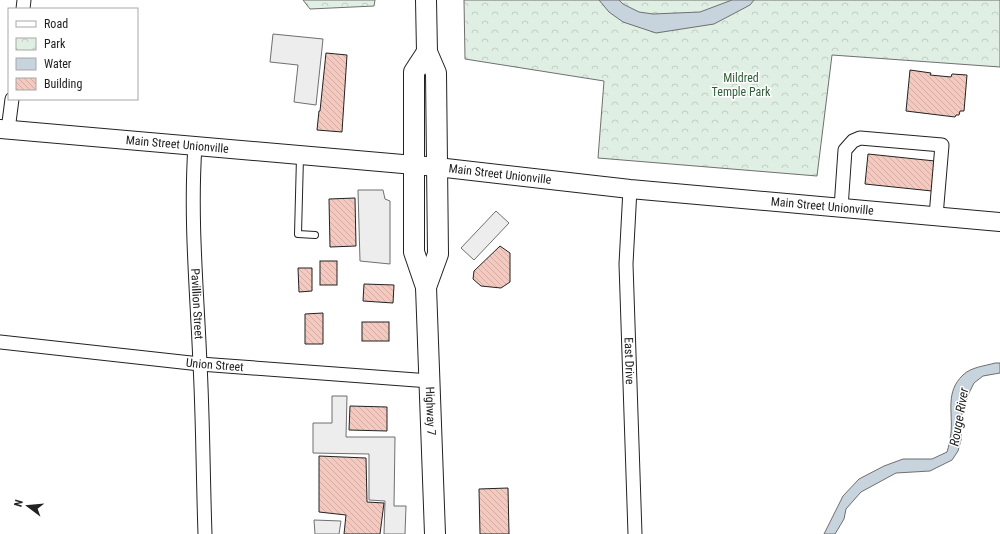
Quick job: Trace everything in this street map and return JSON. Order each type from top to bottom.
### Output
[{"type":"main road","name":"Highway 7","points":[[426,0],[427,52],[436,73],[438,254],[426,287]]},
{"type":"main road","name":"Highway 7","points":[[427,52],[414,72],[414,252],[426,287],[435,534]]},
{"type":"main road","name":"Main Street Unionville","points":[[4,129],[437,167],[630,188],[1000,222]]},
{"type":"street","points":[[4,129],[12,100]]},
{"type":"street","points":[[841,208],[845,150],[852,142],[860,138],[942,145],[936,216]]},
{"type":"street","name":"Pavillion Street","points":[[196,146],[193,182],[205,534]]},
{"type":"street","name":"East Drive","points":[[630,188],[626,264],[635,534]]},
{"type":"street","name":"Union Street","points":[[0,342],[200,364],[430,381]]},
{"type":"lane","points":[[300,155],[298,234],[315,235]]},
{"type":"green space","points":[[303,0],[375,0],[374,6],[310,9]]},
{"type":"green space","name":"Mildred Temple Park","points":[[464,0],[1000,0],[1000,67],[832,55],[817,176],[598,158],[604,81],[465,59]]},
{"type":"shaded area","points":[[273,34],[323,39],[316,105],[294,102],[298,65],[270,62]]},
{"type":"shaded area","points":[[358,190],[383,190],[385,199],[390,201],[390,264],[360,261]]},
{"type":"shaded area","points":[[496,211],[509,223],[474,260],[461,248]]},
{"type":"shaded area","points":[[332,396],[347,396],[346,437],[395,437],[394,506],[406,506],[405,534],[384,534],[385,501],[369,500],[369,454],[313,453],[313,423],[332,423]]},
{"type":"shaded area","points":[[314,520],[341,521],[339,534],[315,534]]},
{"type":"water","points":[[599,0],[619,0],[623,4],[639,12],[653,14],[700,12],[732,0],[754,0],[750,5],[714,24],[656,33],[623,22],[609,12]]},
{"type":"water","name":"Rouge River","points":[[1000,363],[1000,373],[983,376],[974,383],[968,395],[961,417],[961,440],[958,451],[952,460],[930,471],[896,473],[861,492],[846,509],[844,519],[835,534],[824,534],[843,496],[859,479],[884,466],[903,459],[932,459],[947,452],[951,433],[952,395],[957,382],[966,372],[970,370]]},
{"type":"building","points":[[326,53],[347,55],[342,132],[317,130]]},
{"type":"building","points":[[910,70],[931,73],[930,75],[951,77],[952,74],[967,75],[964,111],[960,111],[959,115],[956,115],[955,117],[906,111]]},
{"type":"building","points":[[868,154],[935,161],[932,191],[865,184]]},
{"type":"building","points":[[355,198],[356,246],[330,247],[329,199]]},
{"type":"building","points":[[500,246],[510,253],[510,282],[501,288],[481,286],[473,279],[474,271]]},
{"type":"building","points":[[320,261],[337,261],[337,285],[320,285]]},
{"type":"building","points":[[298,268],[312,268],[312,291],[299,292]]},
{"type":"building","points":[[364,284],[394,285],[393,303],[363,301]]},
{"type":"building","points":[[323,313],[323,344],[305,344],[305,314]]},
{"type":"building","points":[[362,322],[389,322],[389,341],[362,341]]},
{"type":"building","points":[[350,406],[387,407],[387,431],[349,430]]},
{"type":"building","points":[[319,456],[366,458],[367,502],[384,503],[380,534],[344,534],[346,515],[319,512]]},
{"type":"building","points":[[508,488],[509,534],[480,534],[479,489]]}]
